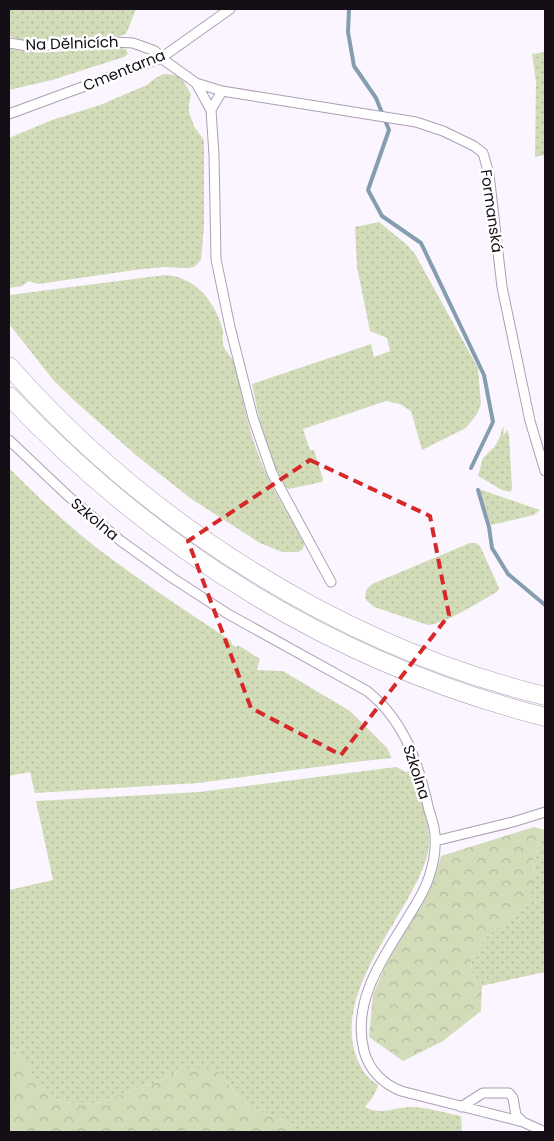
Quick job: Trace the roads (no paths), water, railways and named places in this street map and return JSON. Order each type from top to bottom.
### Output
[{"type":"highway","points":[[9,366],[51,412],[130,484],[182,524],[240,564],[324,611],[382,640],[471,674],[545,696]]},
{"type":"highway","points":[[9,396],[85,471],[129,509],[206,566],[257,597],[314,629],[379,660],[456,690],[545,717]]},
{"type":"street","name":"Cmentarna","points":[[9,114],[161,58],[230,9]]},
{"type":"street","name":"Na Dělnicích","points":[[9,43],[28,46],[128,42],[155,51],[161,58]]},
{"type":"street","points":[[161,58],[196,83],[210,110],[214,155],[216,259],[230,327],[253,418],[272,473],[331,582]]},
{"type":"street","name":"Formanská","points":[[196,83],[222,91],[416,122],[443,131],[483,152],[489,174],[502,287],[530,421],[545,471]]},
{"type":"street","points":[[210,110],[222,91]]},
{"type":"street","name":"Szkolna","points":[[9,440],[80,506],[121,540],[171,577],[228,614],[352,682],[379,701],[402,731],[412,750],[420,774],[435,836],[433,863],[429,879],[416,905],[372,977],[363,1003],[362,1037],[365,1056],[375,1073],[388,1084],[408,1094],[523,1122],[545,1132]]},
{"type":"street","points":[[434,841],[513,822],[545,812]]},
{"type":"street","points":[[461,1107],[483,1093],[509,1093],[513,1098],[516,1115],[523,1122]]},
{"type":"waterway","points":[[349,9],[348,32],[354,66],[376,98],[389,130],[368,190],[382,216],[421,243],[484,375],[493,422],[471,468]]},
{"type":"waterway","points":[[478,490],[489,527],[492,548],[508,574],[545,605]]}]
